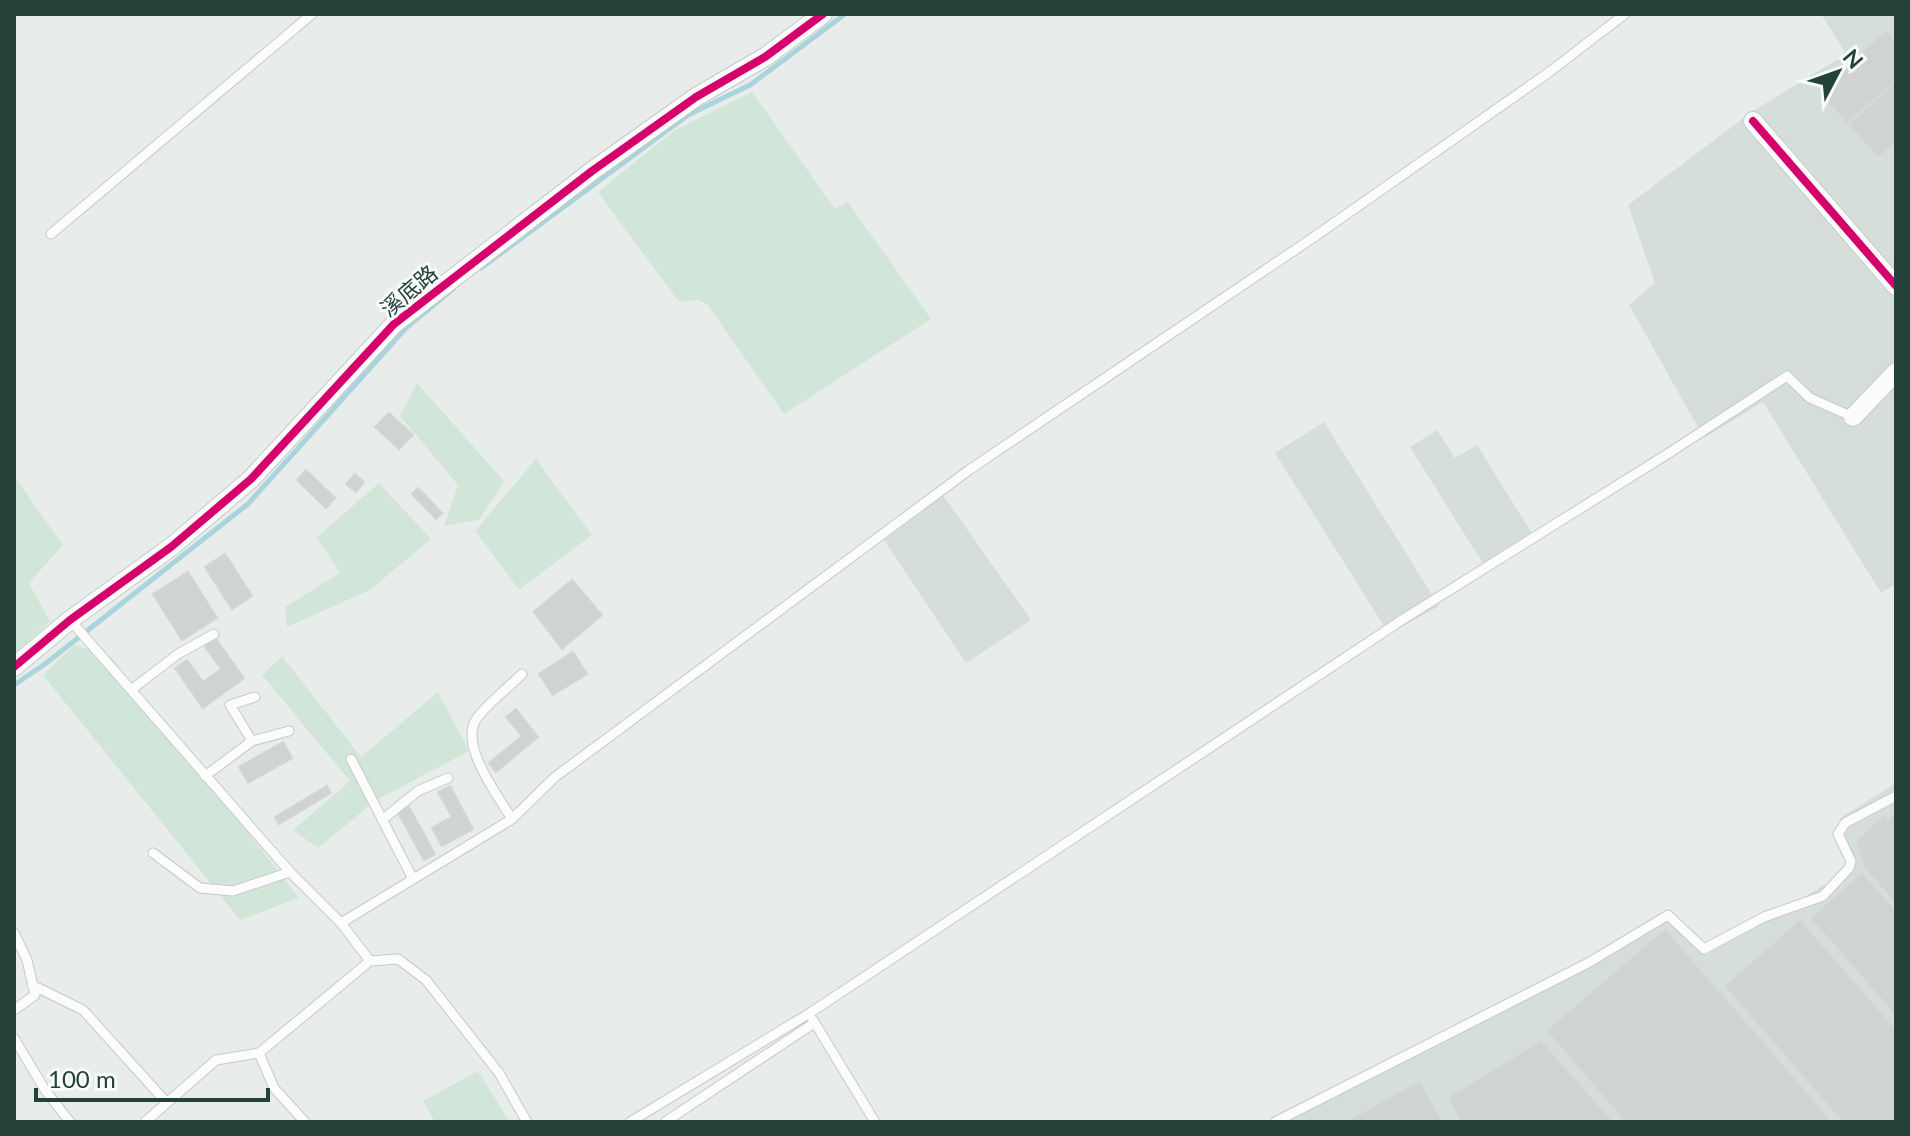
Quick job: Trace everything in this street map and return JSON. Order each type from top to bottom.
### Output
[{"type":"street","name":"溪底路","points":[[14,667],[70,620],[171,547],[251,479],[394,324],[592,171],[696,97],[765,57],[823,14]]},
{"type":"street","points":[[1753,121],[1896,286]]},
{"type":"street","points":[[1853,417],[1896,372]]},
{"type":"lane","points":[[51,234],[312,14]]},
{"type":"lane","points":[[341,923],[512,819],[578,759],[969,470],[1327,228],[1548,73],[1625,14]]},
{"type":"lane","points":[[630,1122],[810,1013],[1391,626],[1787,376],[1810,398],[1853,417]]},
{"type":"lane","points":[[70,620],[290,872],[341,923],[370,961]]},
{"type":"lane","points":[[131,690],[178,654],[214,634]]},
{"type":"lane","points":[[512,819],[479,763],[471,739],[475,720],[522,674]]},
{"type":"lane","points":[[252,741],[230,705],[255,697]]},
{"type":"lane","points":[[205,776],[252,741],[289,731]]},
{"type":"lane","points":[[351,759],[413,879]]},
{"type":"lane","points":[[382,820],[418,791],[448,778]]},
{"type":"lane","points":[[1275,1122],[1588,963],[1668,915],[1704,949],[1764,917],[1823,896],[1849,868],[1851,861],[1838,834],[1845,823],[1896,796]]},
{"type":"lane","points":[[153,853],[200,888],[233,891],[290,872]]},
{"type":"lane","points":[[14,933],[27,960],[35,995],[14,1010]]},
{"type":"lane","points":[[145,1122],[216,1060],[259,1053],[370,961],[398,959],[426,980],[499,1073],[527,1122]]},
{"type":"lane","points":[[32,985],[83,1010],[167,1103]]},
{"type":"lane","points":[[810,1013],[875,1122]]},
{"type":"lane","points":[[665,1122],[814,1023]]},
{"type":"lane","points":[[14,1038],[45,1090],[70,1122]]},
{"type":"lane","points":[[259,1053],[274,1088],[305,1122]]},
{"type":"shaded area","points":[[1821,14],[1896,14],[1896,584],[1881,593],[1763,402],[1704,438],[1629,305],[1655,283],[1628,205],[1753,111],[1846,54]]},
{"type":"shaded area","points":[[1324,422],[1439,606],[1389,634],[1275,453]]},
{"type":"shaded area","points":[[1437,430],[1455,458],[1477,445],[1533,535],[1487,570],[1410,447]]},
{"type":"shaded area","points":[[943,495],[1031,620],[966,663],[884,540]]},
{"type":"shaded area","points":[[1896,783],[1896,1122],[1275,1122],[1672,915],[1706,955],[1853,868],[1840,818]]},
{"type":"green space","points":[[752,92],[835,209],[847,201],[931,319],[784,414],[707,304],[697,300],[679,302],[598,192],[675,130]]},
{"type":"green space","points":[[417,383],[504,481],[479,520],[444,526],[458,485],[400,416]]},
{"type":"green space","points":[[536,459],[592,535],[519,590],[475,531]]},
{"type":"green space","points":[[14,476],[63,545],[29,583],[50,622],[14,654]]},
{"type":"green space","points":[[379,483],[431,539],[370,590],[287,627],[285,607],[340,573],[317,537]]},
{"type":"green space","points":[[74,645],[111,657],[299,898],[240,920],[43,675]]},
{"type":"green space","points":[[282,656],[361,757],[438,692],[469,751],[375,801],[318,848],[293,830],[350,781],[262,675]]},
{"type":"green space","points":[[478,1071],[510,1122],[435,1122],[423,1101]]},
{"type":"building","points":[[1886,32],[1896,44],[1896,79],[1847,122],[1819,90]]},
{"type":"building","points":[[1896,83],[1896,140],[1878,156],[1850,124]]},
{"type":"building","points":[[389,413],[413,435],[399,449],[375,427]]},
{"type":"building","points":[[306,470],[335,498],[326,508],[297,480]]},
{"type":"building","points":[[355,474],[364,482],[356,492],[346,484]]},
{"type":"building","points":[[418,488],[442,513],[436,519],[412,494]]},
{"type":"building","points":[[225,554],[252,596],[232,609],[205,567]]},
{"type":"building","points":[[188,572],[217,618],[182,640],[153,594]]},
{"type":"building","points":[[572,580],[602,615],[562,649],[534,612]]},
{"type":"building","points":[[216,639],[244,678],[203,708],[175,668],[187,660],[203,682],[221,669],[205,647]]},
{"type":"building","points":[[573,652],[587,674],[553,695],[539,674]]},
{"type":"building","points":[[516,709],[538,737],[496,772],[489,763],[522,736],[506,717]]},
{"type":"building","points":[[283,742],[292,758],[248,783],[239,767]]},
{"type":"building","points":[[327,786],[331,793],[279,824],[275,817]]},
{"type":"building","points":[[450,786],[473,829],[442,846],[432,828],[452,817],[438,792]]},
{"type":"building","points":[[409,807],[435,854],[424,860],[398,813]]},
{"type":"building","points":[[1896,814],[1896,902],[1865,867],[1857,841],[1884,816],[1888,821]]},
{"type":"building","points":[[1862,874],[1896,912],[1896,1014],[1812,918]]},
{"type":"building","points":[[1800,921],[1896,1031],[1896,1122],[1844,1122],[1726,986]]},
{"type":"building","points":[[1665,930],[1831,1122],[1627,1122],[1548,1031]]},
{"type":"building","points":[[1541,1042],[1612,1122],[1462,1122],[1449,1098]]},
{"type":"building","points":[[1419,1082],[1442,1122],[1348,1122]]},
{"type":"waterway","points":[[481,268],[688,115],[750,85],[845,14]]},
{"type":"waterway","points":[[14,685],[248,504],[406,328],[454,288]]},
{"type":"cycle path","points":[[14,667],[70,620],[171,547],[251,479],[394,324],[592,171],[696,97],[765,57],[823,14]]},
{"type":"cycle path","points":[[1753,121],[1896,286]]}]
